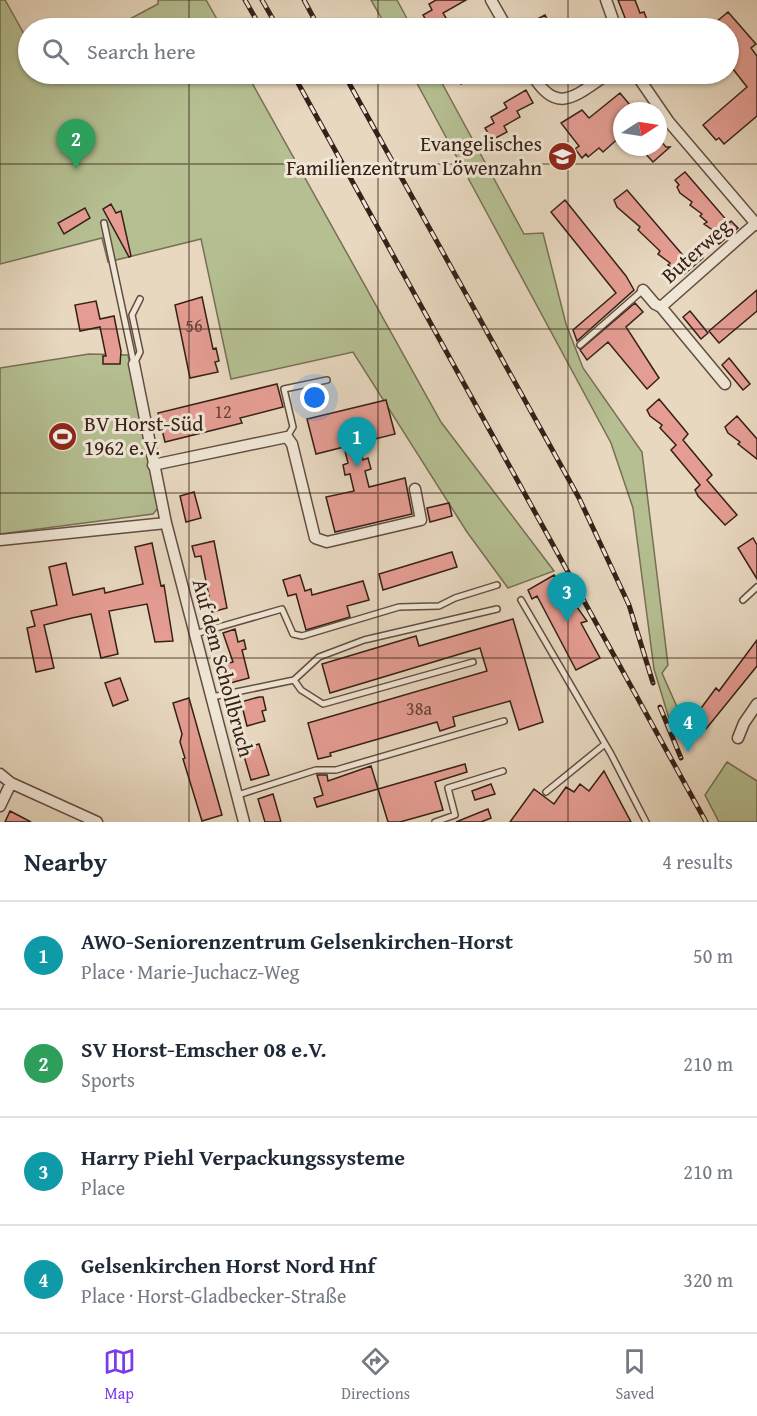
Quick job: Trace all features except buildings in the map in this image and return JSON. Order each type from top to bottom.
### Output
[{"type":"street","points":[[491,0],[501,18]]},
{"type":"street","points":[[606,0],[612,18]]},
{"type":"street","points":[[538,84],[543,92],[559,100],[571,98],[593,84]]},
{"type":"street","points":[[643,84],[669,122],[756,224]]},
{"type":"street","name":"Buterweg","points":[[661,307],[756,224]]},
{"type":"street","name":"Buterweg","points":[[643,290],[655,304],[661,307],[725,384]]},
{"type":"street","name":"Auf dem Schollbruch","points":[[134,364],[166,523],[244,822]]},
{"type":"street","points":[[153,465],[287,437],[292,444],[315,538],[327,542],[421,520],[415,489]]},
{"type":"street","points":[[0,540],[166,523]]},
{"type":"street","points":[[738,738],[744,723],[757,704]]},
{"type":"street","points":[[0,774],[11,783],[97,822]]},
{"type":"street","points":[[0,806],[11,783]]},
{"type":"lane","points":[[104,223],[134,364]]},
{"type":"lane","points":[[580,345],[643,290]]},
{"type":"lane","points":[[134,364],[140,352],[132,315],[140,299]]},
{"type":"lane","points":[[287,437],[293,427],[284,389],[327,380]]},
{"type":"lane","points":[[195,634],[282,609],[294,634],[302,636],[399,607],[439,606],[455,598],[497,585]]},
{"type":"lane","points":[[743,600],[757,587]]},
{"type":"lane","points":[[521,600],[605,744],[646,822]]},
{"type":"lane","points":[[210,698],[294,680],[319,657],[364,640],[497,609]]},
{"type":"lane","points":[[294,680],[301,690],[323,704],[473,662]]},
{"type":"lane","points":[[236,795],[316,770],[336,770],[504,721]]},
{"type":"lane","points":[[546,792],[605,744]]},
{"type":"lane","points":[[435,822],[455,815],[448,788],[503,771]]},
{"type":"green space","points":[[0,0],[5,0],[18,23],[18,84],[253,84],[441,422],[554,571],[508,588],[467,532],[353,352],[231,379],[201,239],[108,262],[102,238],[0,264]]},
{"type":"green space","points":[[158,0],[206,0],[216,18],[132,18],[158,4]]},
{"type":"green space","points":[[371,0],[397,0],[407,18],[381,18]]},
{"type":"green space","points":[[417,84],[442,84],[524,234],[543,233],[566,324],[583,368],[642,452],[668,665],[662,673],[681,716],[671,725],[654,669],[633,508],[611,443]]},
{"type":"green space","name":"BV Horst-Süd 1962 e.V.","points":[[89,354],[128,355],[158,508],[153,514],[0,534],[0,368]]},
{"type":"green space","points":[[727,762],[757,781],[757,822],[719,822],[705,795]]},
{"type":"railway","points":[[245,0],[255,18]]},
{"type":"railway","points":[[262,0],[272,18]]},
{"type":"railway","points":[[304,0],[314,18]]},
{"type":"railway","points":[[299,84],[706,822]]},
{"type":"railway","points":[[350,84],[579,498],[629,605],[653,683]]},
{"type":"railway","points":[[660,707],[681,758]]},
{"type":"place","name":"Evangelisches Familienzentrum Löwenzahn","points":[[563,156]]},
{"type":"place","name":"SV Horst-Emscher 08 e.V.","points":[[76,169]]},
{"type":"place","name":"BV Horst-Süd 1962 e.V.","points":[[63,436]]},
{"type":"place","name":"AWO-Seniorenzentrum Gelsenkirchen-Horst","points":[[357,467]]},
{"type":"place","name":"Harry Piehl Verpackungssysteme","points":[[567,622]]},
{"type":"place","name":"Gelsenkirchen Horst Nord Hnf","points":[[688,752]]}]
